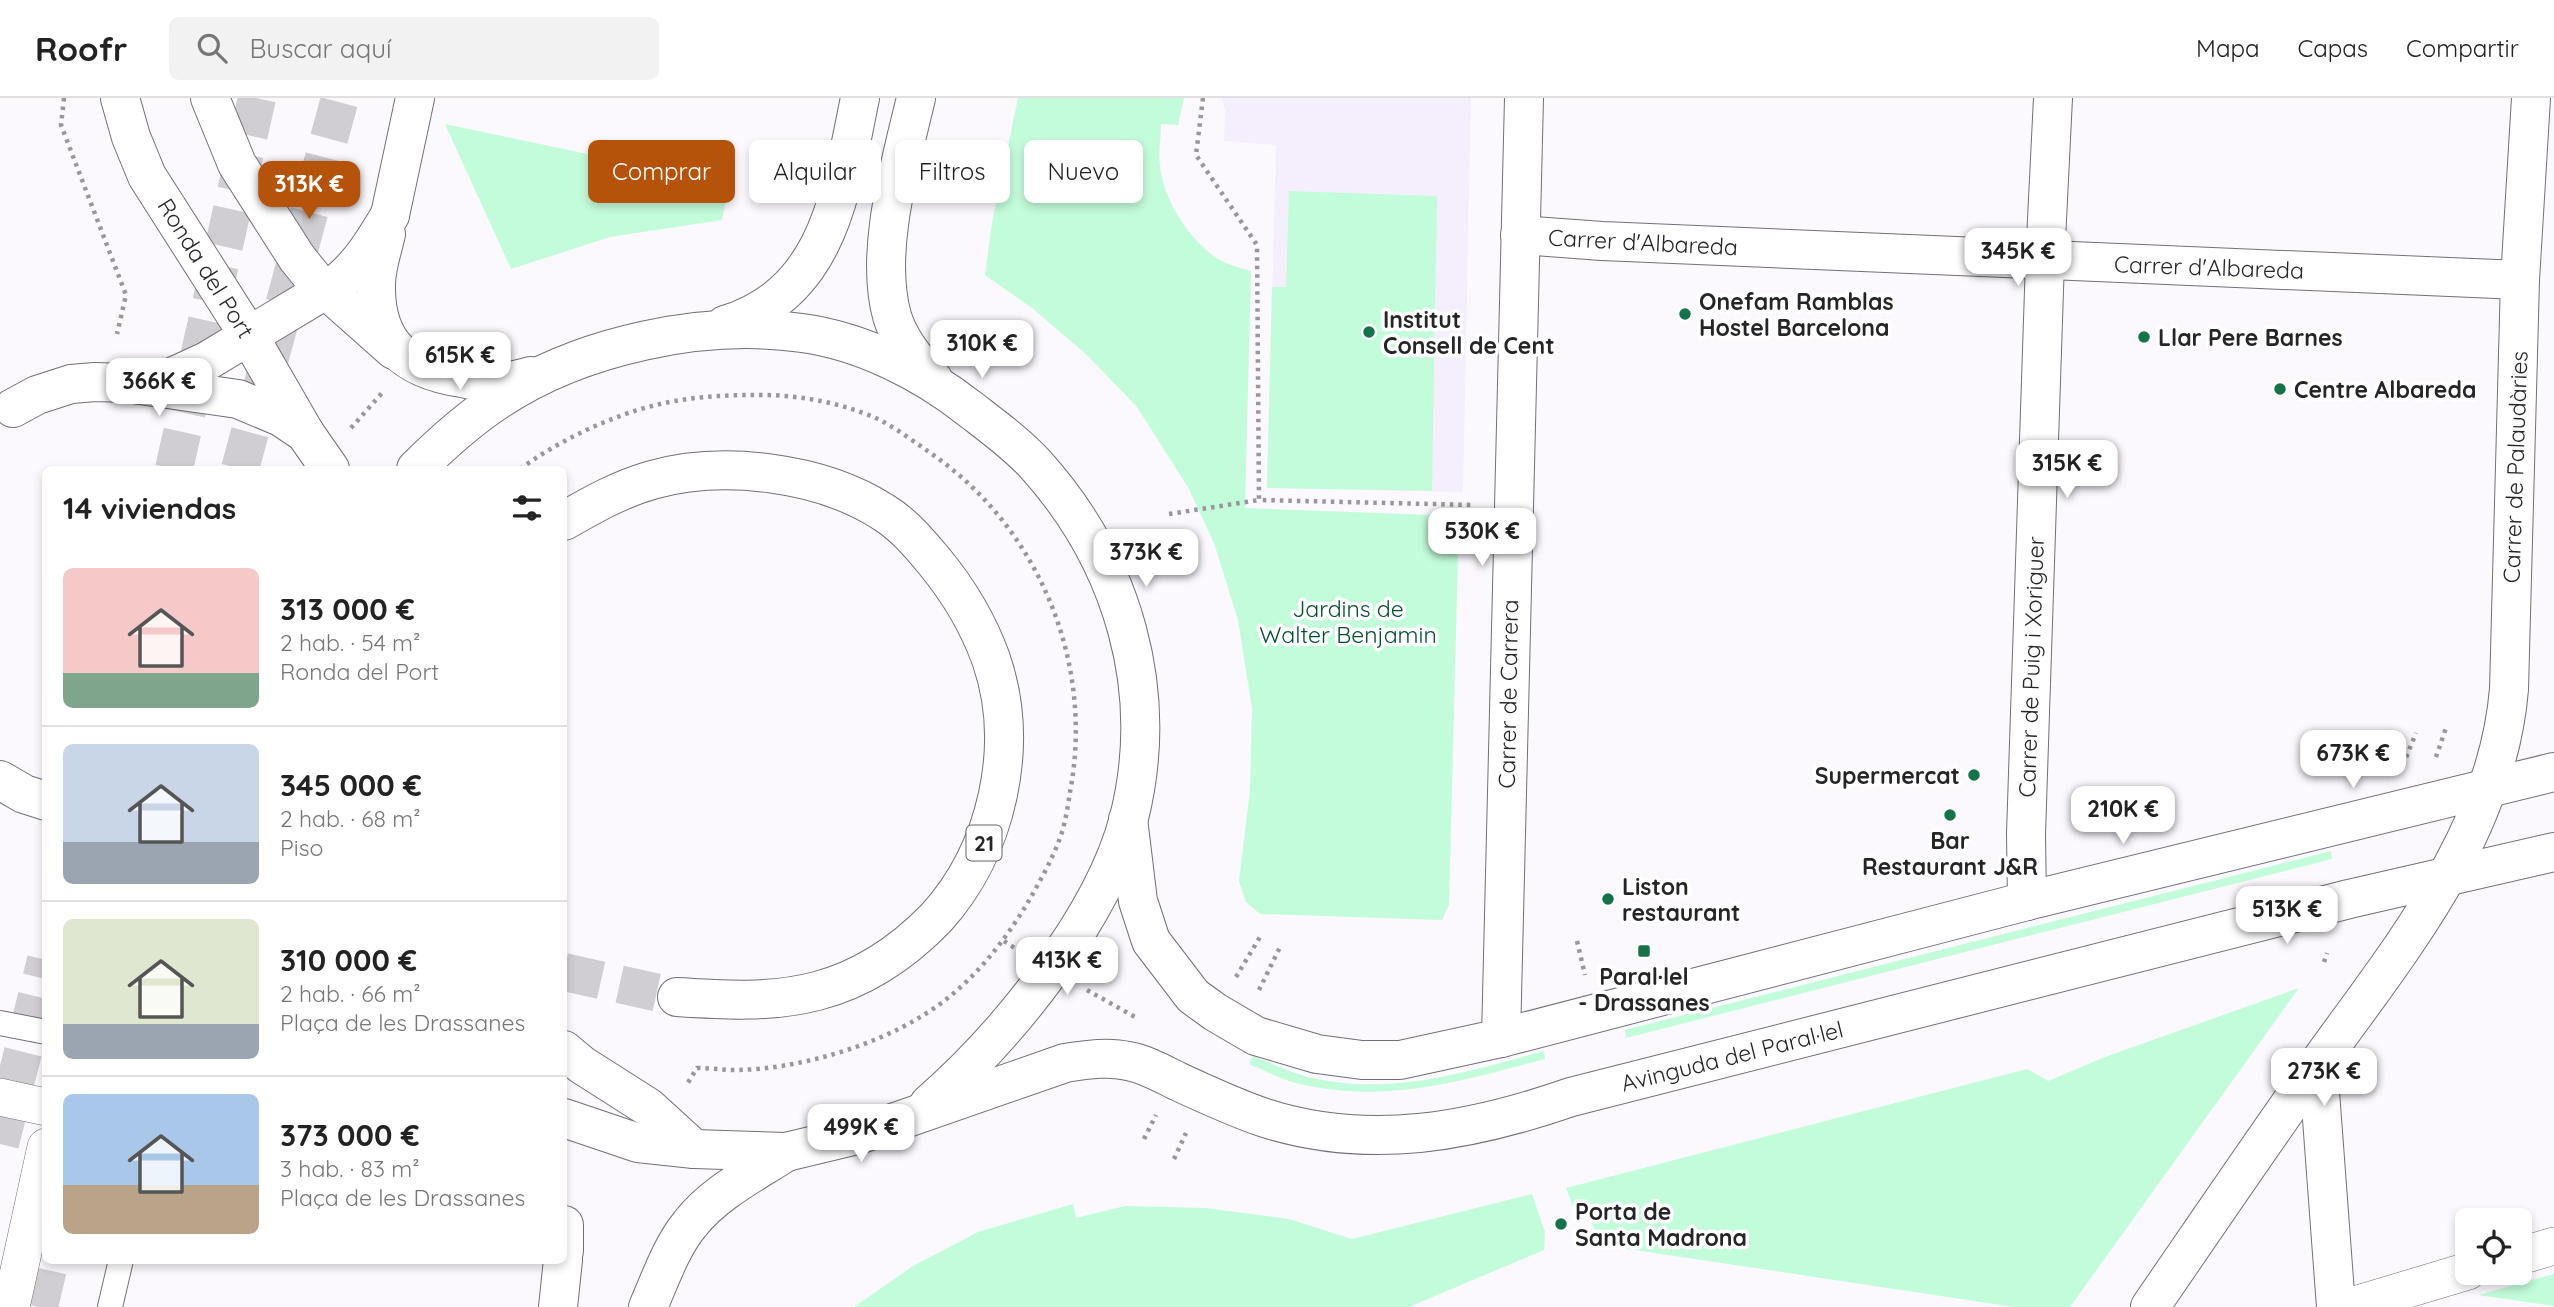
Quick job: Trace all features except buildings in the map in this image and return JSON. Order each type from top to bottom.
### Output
[{"type":"main road","name":"Ronda del Port","points":[[120,98],[131,137],[147,176],[249,335],[305,433],[328,466]]},
{"type":"main road","points":[[210,98],[237,164],[297,258],[326,290],[394,350],[411,363],[438,374],[461,378],[495,383],[547,373]]},
{"type":"main road","points":[[394,350],[382,325],[375,284],[415,98]]},
{"type":"main road","points":[[700,333],[736,322],[778,299],[804,271],[830,226],[860,98]]},
{"type":"main road","points":[[916,98],[890,218],[886,285],[893,317],[905,344],[939,385],[1034,463],[1070,507],[1098,553],[1119,601],[1133,652],[1141,699],[1140,752],[1128,819],[1113,862],[1098,891],[1051,969],[976,1060],[917,1114]]},
{"type":"main road","name":"Carrer de Carrera","points":[[1501,1038],[1524,98]]},
{"type":"main road","name":"Carrer de Puig i Xoriguer","points":[[2027,901],[2026,834],[2053,98]]},
{"type":"main road","name":"Carrer de Palaudàries","points":[[2150,1307],[2400,951],[2448,876],[2471,831],[2487,787],[2507,713],[2509,689],[2520,279],[2531,98]]},
{"type":"main road","points":[[4,412],[37,395],[71,384],[155,381],[172,377],[208,361],[326,290],[356,267],[390,215]]},
{"type":"main road","name":"Carrer d'Albareda","points":[[1520,235],[1602,241],[2520,279]]},
{"type":"main road","points":[[419,466],[460,429],[499,399],[547,373],[600,352],[645,341],[700,333],[763,329],[806,333],[853,346],[939,385]]},
{"type":"main road","points":[[126,383],[238,399],[281,417],[305,433]]},
{"type":"main road","name":"21","points":[[567,519],[616,493],[653,480],[694,472],[745,472],[793,477],[840,491],[884,512],[918,542],[947,576],[972,617],[991,660],[1001,703],[1003,747],[999,793],[979,854],[948,904],[928,926],[883,963],[856,978],[818,991],[778,999],[736,1001],[677,997]]},
{"type":"main road","points":[[1128,819],[1138,901],[1151,941],[1193,996],[1256,1036],[1317,1054],[1362,1060],[1400,1060],[1501,1038],[2027,901],[2554,772]]},
{"type":"main road","points":[[0,780],[24,794],[42,800]]},
{"type":"main road","name":"Avinguda del Paral·lel","points":[[786,1152],[861,1134],[1065,1063],[1099,1058],[1128,1060],[1264,1118],[1307,1129],[1351,1136],[1403,1136],[1458,1128],[1571,1097],[2448,876],[2554,852]]},
{"type":"main road","points":[[567,1052],[648,1107],[694,1149]]},
{"type":"main road","points":[[2318,1065],[2336,1307]]},
{"type":"main road","points":[[567,1119],[638,1143],[694,1149],[786,1152]]},
{"type":"main road","points":[[649,1307],[678,1241],[690,1223],[711,1202],[786,1152]]},
{"type":"main road","points":[[558,1307],[563,1264]]},
{"type":"street","points":[[0,1097],[42,1106]]},
{"type":"street","points":[[11,1307],[42,1165]]},
{"type":"street","points":[[2532,1252],[2554,1246]]},
{"type":"street","points":[[2348,1307],[2455,1275]]},
{"type":"lane","points":[[0,799],[42,801]]},
{"type":"lane","points":[[0,1023],[42,1031]]},
{"type":"lane","points":[[110,1307],[120,1264]]},
{"type":"path","points":[[64,98],[61,125],[126,295],[117,334]]},
{"type":"path","points":[[1203,98],[1196,155],[1258,245],[1259,500]]},
{"type":"path","points":[[354,425],[387,387]]},
{"type":"path","points":[[524,466],[541,454],[606,422],[659,404],[726,395],[770,395],[825,402],[878,419],[921,447]]},
{"type":"path","points":[[1168,514],[1259,500],[1475,505]]},
{"type":"path","points":[[2434,761],[2447,725]]},
{"type":"path","points":[[2402,766],[2416,733]]},
{"type":"path","points":[[1232,984],[1260,937]]},
{"type":"path","points":[[688,1080],[696,1068],[766,1068],[834,1053],[893,1032],[926,1014],[967,981],[1004,942],[1014,948]]},
{"type":"path","points":[[1577,942],[1587,982]]},
{"type":"path","points":[[1258,991],[1282,945]]},
{"type":"path","points":[[2324,962],[2327,953]]},
{"type":"path","points":[[1088,991],[1139,1019]]},
{"type":"path","points":[[1144,1139],[1159,1109]]},
{"type":"path","points":[[1174,1158],[1186,1133]]},
{"type":"shaded area","name":"Institut Consell de Cent","points":[[1222,98],[1471,98],[1463,492],[1267,488],[1276,145],[1224,141],[1225,111]]},
{"type":"green space","name":"Jardins de Walter Benjamin","points":[[1018,98],[1184,98],[1178,125],[1161,124],[1159,162],[1166,191],[1185,226],[1202,246],[1220,260],[1251,271],[1245,508],[1459,516],[1449,905],[1442,920],[1260,914],[1246,902],[1239,881],[1250,790],[1252,709],[1238,620],[1214,543],[1188,487],[1137,407],[1087,355],[1032,308],[985,275],[996,203],[1010,203],[1009,140]]},
{"type":"green space","points":[[445,124],[588,154],[588,203],[725,203],[722,220],[610,237],[511,269]]},
{"type":"green space","points":[[1289,191],[1437,196],[1432,491],[1267,488],[1272,287],[1286,287]]},
{"type":"green space","points":[[2331,851],[2332,859],[1626,1038],[1625,1030]]},
{"type":"green space","points":[[2299,988],[2070,1307],[2014,1307],[1601,1245],[1588,1214],[1577,1217],[1566,1188],[2027,1069],[2048,1081],[2105,1057]]},
{"type":"green space","points":[[1544,1051],[1545,1059],[1454,1082],[1394,1091],[1333,1090],[1300,1084],[1249,1064],[1253,1056],[1308,1077],[1368,1084],[1398,1083],[1456,1074]]},
{"type":"green space","points":[[1532,1194],[1545,1232],[1544,1250],[1409,1307],[854,1307],[913,1266],[978,1232],[1073,1204],[1076,1218],[1125,1206],[1206,1208],[1289,1219],[1352,1239]]},
{"type":"green space","points":[[2554,1274],[2554,1306],[2478,1295],[2514,1285],[2532,1285],[2532,1280]]},
{"type":"tunnel","points":[[175,466],[257,98]]},
{"type":"tunnel","points":[[241,466],[340,98]]},
{"type":"tunnel","points":[[567,973],[677,997]]},
{"type":"tunnel","points":[[0,1144],[42,976]]},
{"type":"tunnel","points":[[39,1307],[49,1264]]},
{"type":"place","name":"Onefam Ramblas Hostel Barcelona","points":[[1685,314]]},
{"type":"place","name":"Institut Consell de Cent","points":[[1369,332]]},
{"type":"place","name":"Llar Pere Barnes","points":[[2144,337]]},
{"type":"place","name":"Centre Albareda","points":[[2280,389]]},
{"type":"place","name":"Supermercat","points":[[1974,775]]},
{"type":"place","name":"Bar Restaurant J&R","points":[[1950,815]]},
{"type":"place","name":"Liston restaurant","points":[[1608,899]]},
{"type":"place","name":"Paral·lel - Drassanes","points":[[1644,951]]},
{"type":"place","name":"Porta de Santa Madrona","points":[[1561,1224]]}]
